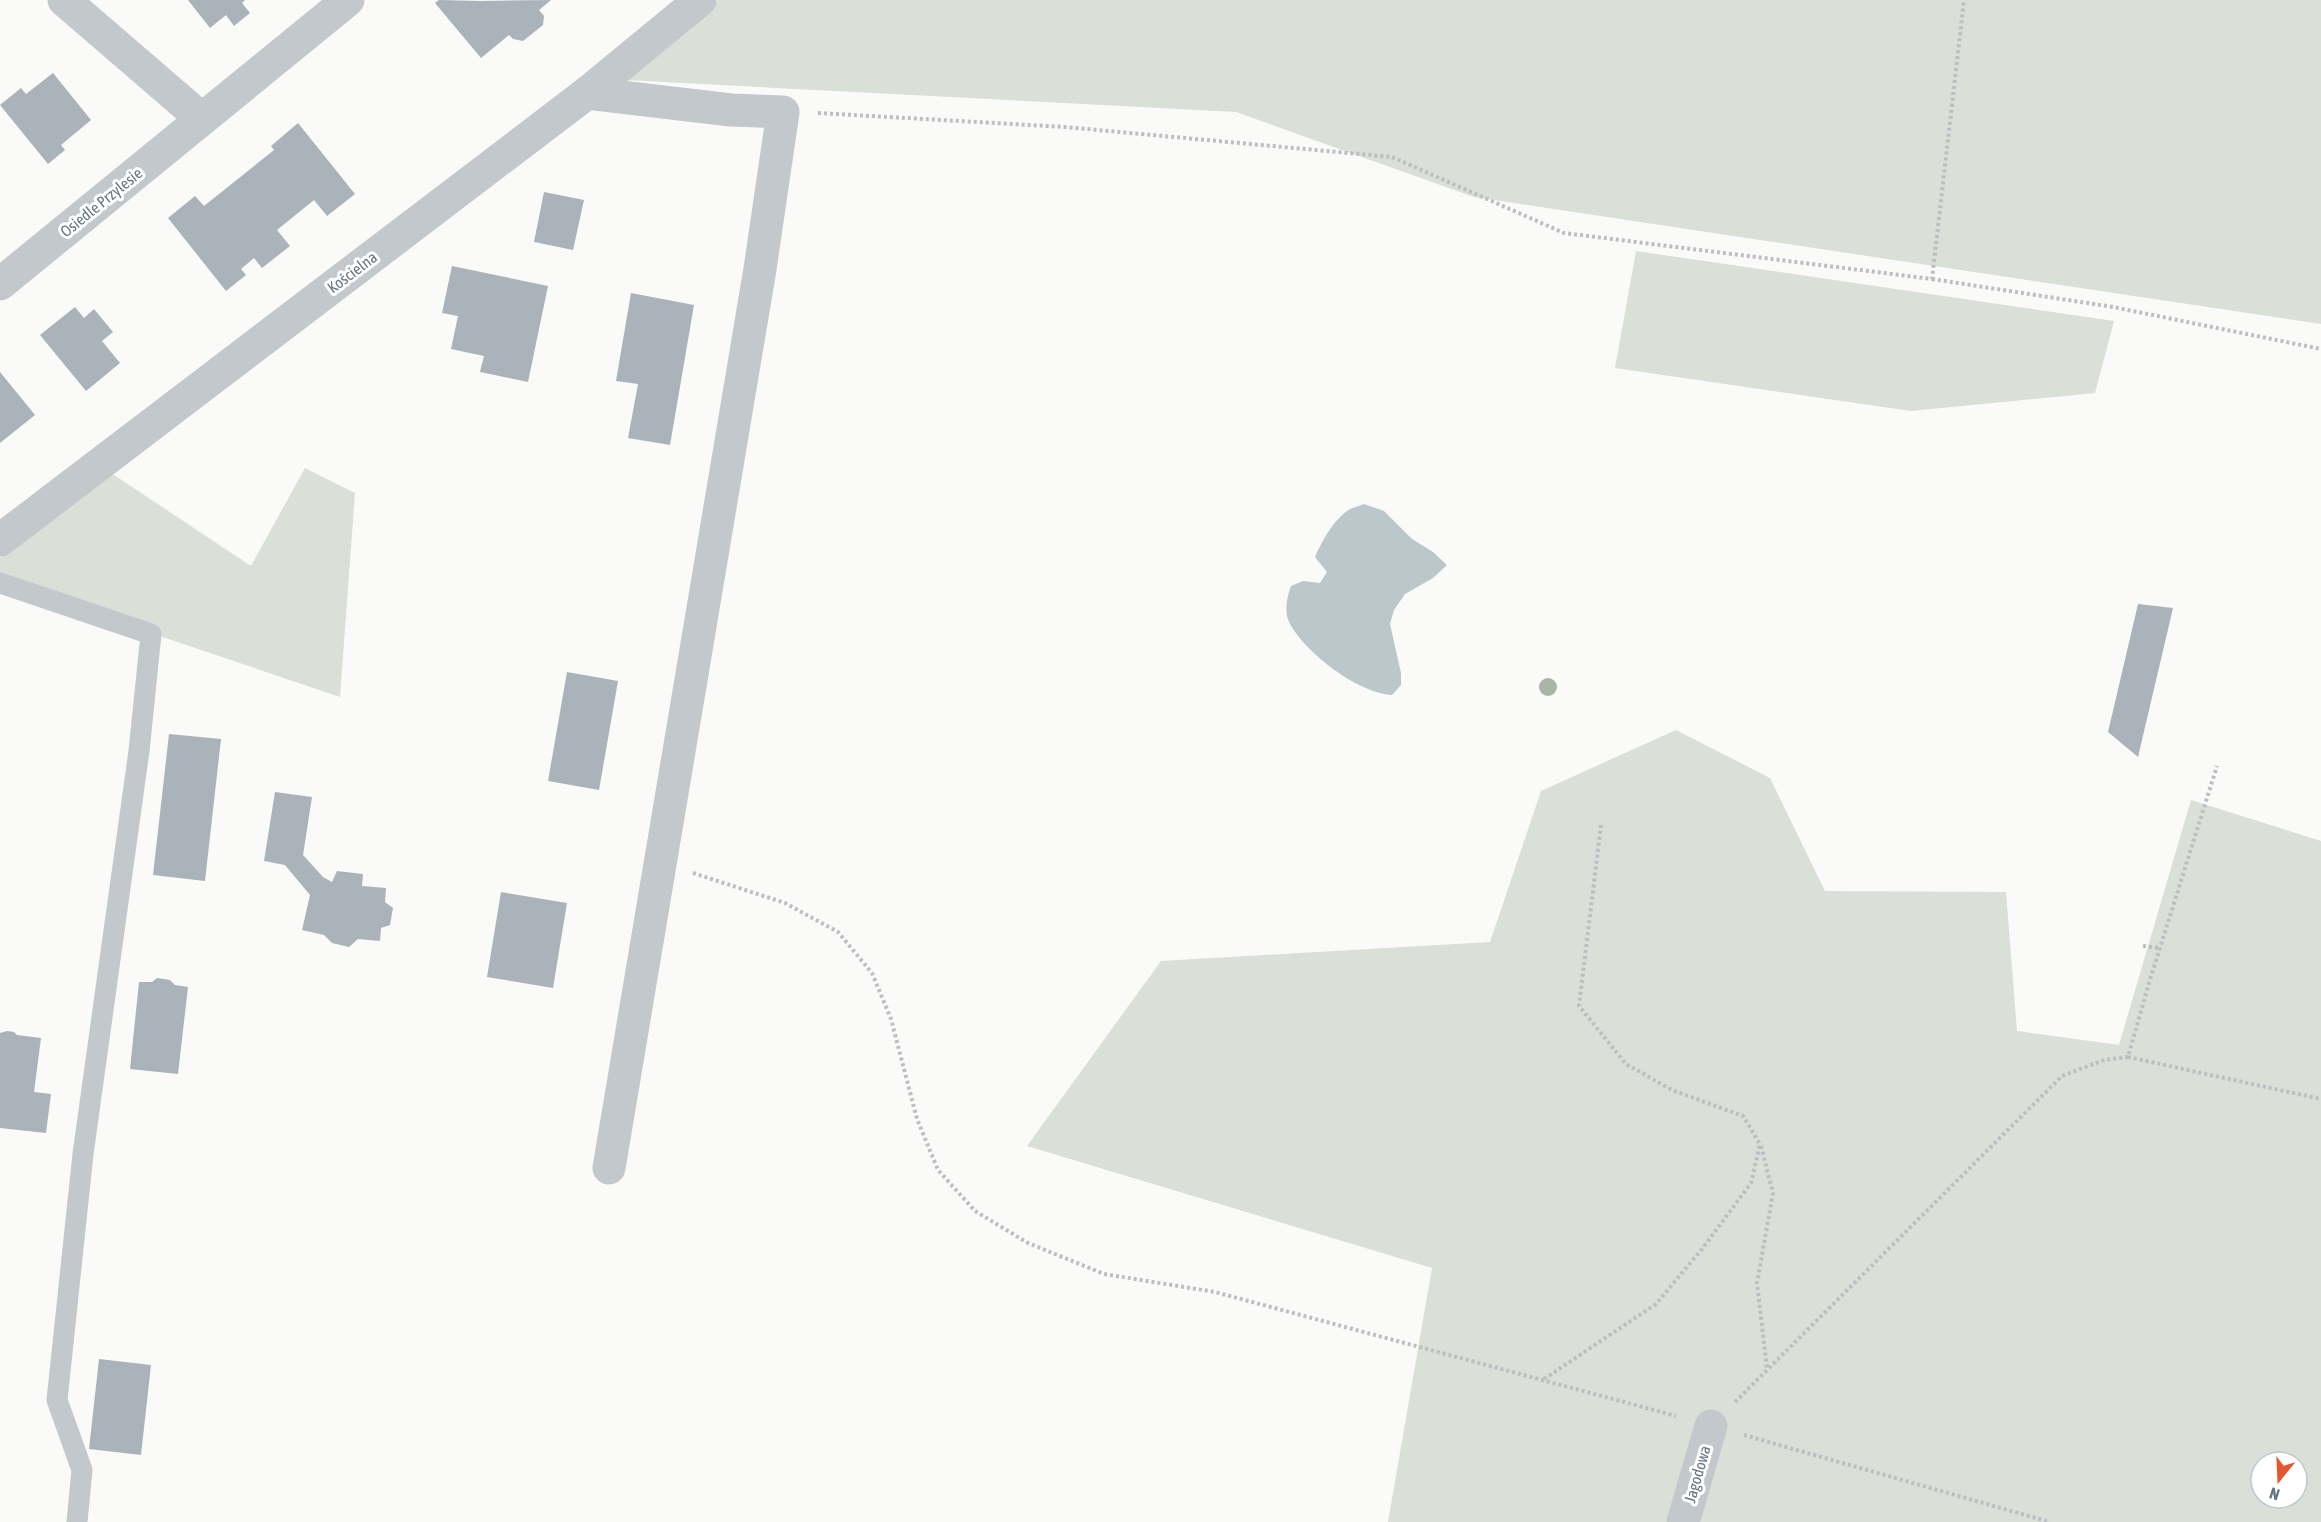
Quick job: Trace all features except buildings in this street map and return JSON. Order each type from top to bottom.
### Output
[{"type":"street","points":[[63,0],[202,119]]},
{"type":"street","name":"Osiedle Przylesie","points":[[0,285],[348,0]]},
{"type":"street","name":"Kościelna","points":[[0,540],[587,93],[700,0]]},
{"type":"street","points":[[587,93],[731,110],[783,112],[759,269],[658,862],[609,1168]]},
{"type":"street","name":"Jagodowa","points":[[1683,1522],[1711,1426]]},
{"type":"lane","points":[[0,583],[150,634],[139,751],[84,1155],[57,1400],[82,1470],[77,1522]]},
{"type":"path","points":[[1932,279],[1964,0]]},
{"type":"path","points":[[783,112],[1065,127],[1392,157],[1564,232],[1932,279],[2113,307],[2321,349]]},
{"type":"path","points":[[2128,1057],[2217,766]]},
{"type":"path","points":[[1601,825],[1579,1006],[1626,1064],[1672,1090],[1743,1116],[1760,1144],[1773,1193],[1757,1283],[1767,1370]]},
{"type":"path","points":[[658,862],[785,903],[838,932],[872,973],[891,1019],[917,1119],[938,1170],[975,1211],[1028,1243],[1104,1274],[1215,1292],[1711,1426],[2050,1522]]},
{"type":"path","points":[[2143,946],[2160,948]]},
{"type":"path","points":[[1711,1426],[2062,1076],[2104,1060],[2128,1057],[2321,1099]]},
{"type":"path","points":[[1543,1380],[1656,1304],[1702,1249],[1751,1183],[1760,1144]]},
{"type":"shaded area","points":[[718,0],[2321,0],[2321,324],[1474,197],[1236,112],[625,80]]},
{"type":"shaded area","points":[[1636,251],[2114,321],[2095,393],[1911,411],[1615,368]]},
{"type":"shaded area","points":[[305,468],[355,493],[340,697],[0,582],[0,558],[108,471],[251,566]]},
{"type":"shaded area","points":[[1364,504],[1384,511],[1412,539],[1433,552],[1447,565],[1433,578],[1405,594],[1394,610],[1390,624],[1401,673],[1401,685],[1392,695],[1378,693],[1364,687],[1320,658],[1297,634],[1289,622],[1286,609],[1291,586],[1303,581],[1320,583],[1327,572],[1315,557],[1329,531],[1344,513]]},
{"type":"shaded area","points":[[1676,730],[1770,778],[1825,891],[2006,892],[2017,1031],[2119,1045],[2191,800],[2321,841],[2321,1522],[1388,1522],[1432,1268],[1027,1146],[1161,961],[1490,942],[1541,791]]}]
